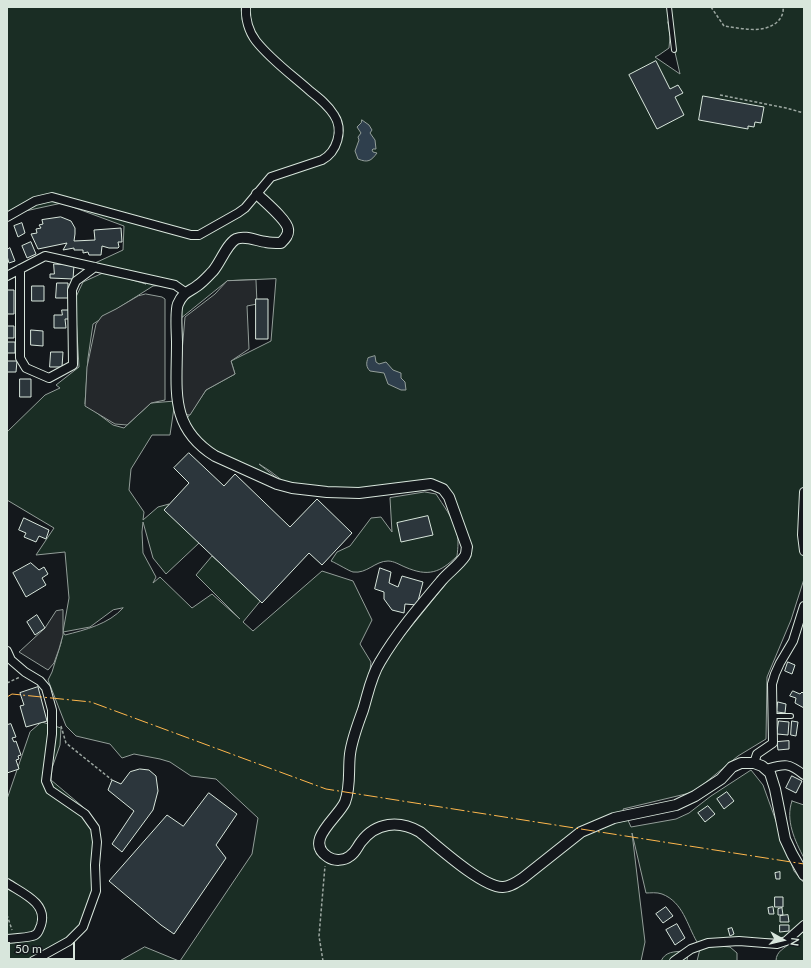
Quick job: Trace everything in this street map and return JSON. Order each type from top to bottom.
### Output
[{"type":"street","points":[[7,217],[35,201],[52,197],[191,235],[199,235],[245,208],[271,177],[322,160],[329,156],[335,147],[338,138],[338,127],[335,116],[325,104],[256,41],[245,15],[246,7]]},
{"type":"street","points":[[257,194],[284,221],[288,229],[287,237],[281,243],[242,238],[236,239],[231,243],[213,270],[197,286],[185,292],[178,305],[178,412],[184,427],[197,443],[206,451],[277,484],[292,488],[327,492],[359,493],[431,484],[443,488],[449,497],[467,547],[466,554],[462,560],[433,592],[379,663],[370,686],[350,754],[349,788],[345,802],[336,816],[320,834],[320,848],[326,856],[333,860],[340,860],[350,857],[356,851],[361,842],[373,830],[387,824],[399,824],[420,832],[476,876],[487,882],[503,887],[514,884],[523,878],[581,832],[614,818],[676,805],[695,796],[721,779],[732,768],[741,763],[754,763],[762,766],[770,773],[786,839],[792,854],[804,875]]},
{"type":"street","points":[[7,276],[45,256],[174,285],[185,292]]},
{"type":"street","points":[[20,269],[20,358],[26,368],[49,378],[73,365],[72,290],[76,282],[95,267]]},
{"type":"street","points":[[804,492],[802,528],[804,551]]},
{"type":"street","points":[[754,763],[757,754],[773,743],[772,684],[780,663],[793,641],[804,606]]},
{"type":"street","points":[[7,651],[11,660],[24,672],[40,681],[46,688],[52,710],[52,734],[46,781],[50,790],[85,814],[95,828],[98,842],[95,865],[96,891],[83,927],[69,941],[33,961]]},
{"type":"street","points":[[766,769],[783,764],[795,768],[804,775]]},
{"type":"street","points":[[7,883],[34,901],[41,910],[42,922],[38,932],[33,936],[10,939]]},
{"type":"street","points":[[674,961],[695,946],[708,943],[739,941],[777,944],[786,942],[804,925]]},
{"type":"lane","points":[[669,7],[674,50]]},
{"type":"lane","points":[[772,716],[791,716]]},
{"type":"path","points":[[711,7],[724,26],[760,30],[770,27],[780,20],[784,10],[783,7]]},
{"type":"path","points":[[720,95],[804,113]]},
{"type":"path","points":[[7,683],[20,677]]},
{"type":"path","points":[[66,742],[112,780]]},
{"type":"path","points":[[323,961],[319,936],[326,856]]},
{"type":"path","points":[[7,915],[10,939]]},
{"type":"green space","points":[[7,7],[804,7],[804,579],[791,620],[767,677],[766,739],[738,756],[694,792],[623,809],[631,827],[676,819],[689,813],[711,796],[751,770],[763,785],[794,871],[804,883],[804,926],[781,939],[752,939],[699,944],[680,908],[675,902],[662,894],[646,893],[632,833],[645,942],[641,961],[180,961],[252,854],[258,818],[216,779],[191,776],[170,762],[160,759],[134,754],[122,758],[110,744],[76,736],[66,726],[48,680],[61,643],[69,598],[65,552],[36,555],[54,528],[7,500],[7,432],[45,395],[60,388],[56,385],[79,367],[75,299],[83,282],[105,272],[146,284],[95,263],[123,250],[124,226],[62,203],[7,215]],"holes":[[[668,22],[680,74],[655,57],[669,48],[670,37]],[[276,279],[271,341],[231,361],[235,374],[206,390],[186,420],[215,456],[278,479],[259,464],[292,488],[349,491],[433,480],[450,490],[471,548],[469,558],[448,581],[381,666],[366,703],[371,662],[360,644],[372,620],[353,581],[322,571],[253,631],[243,622],[262,599],[212,556],[196,575],[240,619],[212,594],[192,608],[160,577],[153,583],[156,577],[143,553],[143,522],[153,558],[166,574],[199,543],[169,504],[158,507],[143,520],[144,512],[129,490],[131,469],[152,435],[170,435],[175,401],[151,403],[124,428],[113,425],[85,404],[88,358],[93,324],[153,286],[181,284],[180,319],[227,281]],[[123,608],[117,614],[96,626],[65,635],[63,632],[90,627],[113,610]]]},
{"type":"green space","points":[[425,492],[436,494],[455,525],[458,543],[457,556],[451,562],[433,572],[420,572],[395,562],[388,561],[379,563],[363,571],[353,572],[331,561],[337,552],[350,546],[371,518],[381,517],[392,532],[390,498]]},
{"type":"green space","points":[[42,722],[61,728],[60,745],[52,768],[51,780],[83,807],[95,828],[94,890],[86,920],[69,941],[24,961],[7,961],[7,799],[30,732]]},
{"type":"green space","points":[[792,801],[804,805],[804,858],[794,838],[790,823],[790,808]]},
{"type":"green space","points":[[804,931],[804,961],[776,961],[779,952]]},
{"type":"green space","points":[[719,946],[730,947],[737,953],[737,961],[697,961],[700,949]]},
{"type":"green space","points":[[145,947],[179,961],[120,961]]},
{"type":"green space","points":[[684,951],[688,953],[687,961],[661,961],[665,955]]},
{"type":"shaded area","points":[[256,280],[257,304],[247,306],[249,349],[231,361],[235,374],[206,390],[190,415],[179,414],[178,398],[185,317],[215,294],[227,281]]},
{"type":"shaded area","points":[[146,294],[165,299],[165,400],[151,403],[127,425],[115,424],[85,406],[87,367],[96,324],[102,316],[138,296]]},
{"type":"shaded area","points":[[63,610],[63,635],[54,663],[48,670],[19,652],[45,628],[56,611]]},
{"type":"water","points":[[362,120],[369,125],[372,130],[370,133],[375,140],[376,149],[372,150],[373,152],[377,153],[373,158],[367,161],[358,159],[355,151],[359,140],[358,137],[361,133],[357,127]]},
{"type":"water","points":[[375,356],[376,362],[379,364],[386,362],[393,370],[401,373],[401,378],[405,382],[406,390],[401,390],[388,384],[384,373],[370,371],[367,366],[367,360],[368,358]]},
{"type":"building","points":[[656,61],[670,89],[678,85],[683,93],[675,97],[684,115],[657,129],[629,75]]},
{"type":"building","points":[[703,96],[764,107],[761,123],[755,122],[754,127],[748,126],[748,129],[699,120]]},
{"type":"building","points":[[61,217],[71,221],[75,228],[74,241],[95,240],[94,230],[121,228],[122,242],[118,242],[118,248],[102,246],[101,255],[89,255],[88,252],[83,253],[83,250],[74,250],[74,248],[63,250],[67,243],[38,249],[31,234],[37,233],[36,229],[41,228],[39,225],[43,224],[42,220]]},
{"type":"building","points":[[22,223],[25,233],[18,237],[14,226]]},
{"type":"building","points":[[31,242],[36,254],[27,258],[22,246]]},
{"type":"building","points":[[10,248],[15,261],[9,263],[7,250]]},
{"type":"building","points":[[54,264],[74,265],[73,279],[50,278],[50,274],[54,274]]},
{"type":"building","points":[[57,283],[68,283],[68,298],[56,298]]},
{"type":"building","points":[[32,286],[44,286],[44,301],[32,301]]},
{"type":"building","points":[[7,290],[14,290],[14,314],[7,314]]},
{"type":"building","points":[[256,299],[268,299],[268,339],[256,339]]},
{"type":"building","points":[[62,310],[69,310],[70,319],[65,319],[66,328],[54,328],[54,315],[62,315]]},
{"type":"building","points":[[7,326],[14,326],[14,338],[7,338]]},
{"type":"building","points":[[31,330],[43,331],[43,346],[31,345]]},
{"type":"building","points":[[7,342],[15,342],[15,353],[7,353]]},
{"type":"building","points":[[51,352],[63,352],[62,367],[50,367]]},
{"type":"building","points":[[7,361],[17,361],[16,372],[7,372]]},
{"type":"building","points":[[20,379],[31,379],[31,397],[20,397]]},
{"type":"building","points":[[189,453],[224,486],[235,474],[290,527],[317,499],[352,533],[322,565],[309,553],[262,603],[164,510],[189,483],[174,468]]},
{"type":"building","points":[[428,516],[433,535],[401,542],[397,523]]},
{"type":"building","points":[[24,518],[49,530],[46,539],[39,536],[36,542],[24,537],[26,533],[19,530]]},
{"type":"building","points":[[31,563],[39,570],[44,567],[48,574],[42,578],[46,585],[26,597],[13,573]]},
{"type":"building","points":[[380,568],[391,572],[389,583],[398,587],[402,576],[423,582],[417,605],[405,604],[404,613],[392,610],[384,599],[384,592],[375,589]]},
{"type":"building","points":[[37,615],[45,628],[35,635],[27,622]]},
{"type":"building","points":[[788,662],[795,665],[792,674],[785,671]]},
{"type":"building","points":[[38,687],[47,721],[26,727],[20,706],[24,705],[20,693]]},
{"type":"building","points":[[793,691],[800,694],[802,692],[804,694],[804,708],[795,703],[796,698],[790,696]]},
{"type":"building","points":[[778,702],[786,704],[785,713],[777,712]]},
{"type":"building","points":[[779,721],[789,722],[788,735],[777,734]]},
{"type":"building","points":[[792,721],[798,722],[796,736],[791,735]]},
{"type":"building","points":[[11,724],[16,737],[12,738],[14,742],[16,741],[21,755],[18,756],[19,759],[16,760],[19,769],[7,773],[7,725]]},
{"type":"building","points":[[789,741],[789,749],[778,750],[777,742]]},
{"type":"building","points":[[140,769],[149,770],[156,776],[158,791],[153,810],[122,852],[112,844],[134,811],[108,790],[112,780],[121,784],[130,772]]},
{"type":"building","points":[[792,776],[802,781],[796,793],[786,788]]},
{"type":"building","points":[[727,792],[734,801],[724,809],[717,799]]},
{"type":"building","points":[[209,793],[237,814],[216,845],[226,858],[174,934],[161,925],[109,881],[167,815],[183,826]]},
{"type":"building","points":[[708,806],[715,814],[705,822],[698,813]]},
{"type":"building","points":[[780,872],[780,879],[776,879],[775,873]]},
{"type":"building","points":[[775,897],[783,897],[783,907],[775,907]]},
{"type":"building","points":[[666,907],[673,916],[663,923],[656,914]]},
{"type":"building","points":[[773,907],[774,914],[769,914],[768,908]]},
{"type":"building","points":[[782,908],[783,915],[778,915],[778,909]]},
{"type":"building","points":[[788,915],[789,922],[780,922],[780,916]]},
{"type":"building","points":[[677,924],[685,938],[675,945],[666,930]]},
{"type":"building","points":[[780,925],[789,925],[789,931],[780,932]]},
{"type":"building","points":[[732,928],[734,934],[730,936],[728,929]]},
{"type":"power","points":[[7,697],[12,694],[91,702],[326,789],[804,864]]}]
